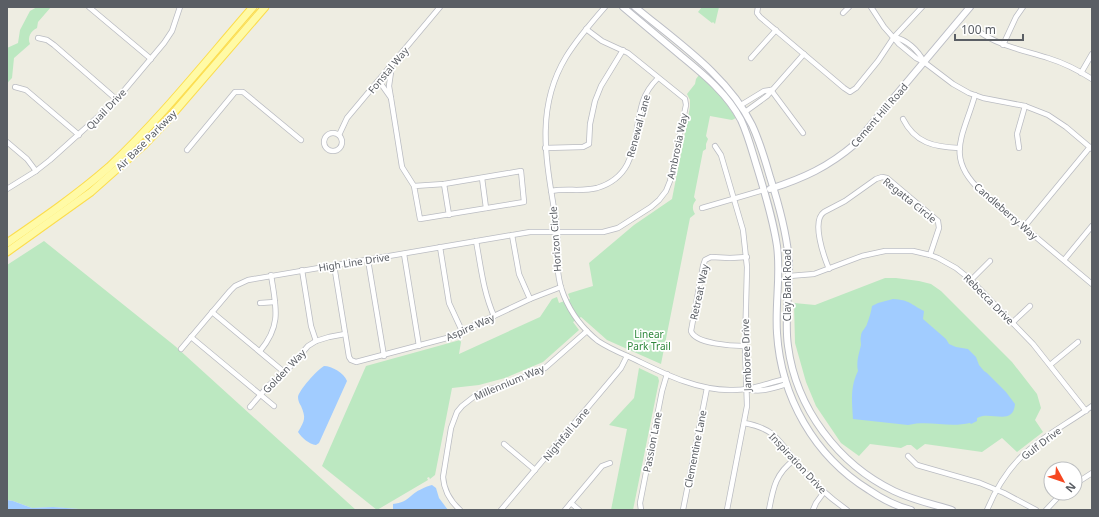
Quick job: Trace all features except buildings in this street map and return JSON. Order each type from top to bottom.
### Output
[{"type":"main road","name":"Air Base Parkway","points":[[7,243],[53,212],[108,167],[137,139],[253,7]]},
{"type":"main road","name":"Air Base Parkway","points":[[7,252],[91,192],[144,145],[265,7]]},
{"type":"street","points":[[89,7],[151,59]]},
{"type":"street","name":"Quail Drive","points":[[7,189],[36,171],[79,135],[116,98],[164,43],[172,31],[180,7]]},
{"type":"street","name":"Fonstal Way","points":[[338,135],[347,118],[440,7]]},
{"type":"street","name":"Horizon Circle","points":[[605,7],[586,29],[566,57],[553,84],[546,110],[545,148],[557,232],[556,265],[566,301],[577,319],[587,331],[605,345],[689,383],[706,388],[723,390],[747,389],[786,382]]},
{"type":"street","name":"Clay Bank Road","points":[[623,7],[711,81],[726,98],[744,127],[770,210],[777,245],[779,276],[776,314],[780,360],[786,382],[805,425],[816,443],[831,459],[864,487],[890,502],[911,510]]},
{"type":"street","name":"Clay Bank Road","points":[[636,7],[710,70],[724,84],[741,105],[759,141],[784,225],[789,276],[786,314],[788,346],[790,358],[800,390],[808,409],[832,443],[850,461],[870,477],[908,497],[952,510]]},
{"type":"street","points":[[758,7],[757,12],[776,30],[850,92],[856,88],[878,61],[894,37],[922,7]]},
{"type":"street","points":[[843,13],[849,7]]},
{"type":"street","points":[[871,7],[884,28],[899,44],[947,81],[975,96],[1025,106],[1048,115],[1058,121],[1091,148],[1024,227]]},
{"type":"street","name":"Cement Hill Road","points":[[764,190],[793,182],[813,173],[847,151],[866,132],[970,7]]},
{"type":"street","points":[[1003,45],[1023,7]]},
{"type":"street","name":"Ambrosia Way","points":[[557,232],[603,232],[614,230],[651,207],[664,194],[670,181],[686,103],[684,98],[634,57],[623,50],[602,41],[586,29]]},
{"type":"street","points":[[751,58],[776,30]]},
{"type":"street","points":[[977,30],[987,38],[1003,45],[1049,58],[1092,79]]},
{"type":"street","points":[[38,38],[47,40],[54,45],[116,98]]},
{"type":"street","points":[[545,148],[583,147],[589,144],[590,124],[595,101],[601,86],[623,50]]},
{"type":"street","points":[[745,112],[767,96],[804,54]]},
{"type":"street","points":[[1081,73],[1092,54]]},
{"type":"street","points":[[392,64],[389,86],[402,168],[414,186],[420,220],[524,202],[520,171],[444,184],[414,186]]},
{"type":"street","name":"Renewal Lane","points":[[551,191],[592,189],[610,182],[620,174],[627,165],[632,153],[643,99],[658,78]]},
{"type":"street","points":[[379,81],[391,98]]},
{"type":"street","points":[[15,87],[26,90],[79,135]]},
{"type":"street","points":[[741,105],[764,91],[771,90]]},
{"type":"street","points":[[771,90],[803,133]]},
{"type":"street","points":[[187,150],[235,92],[242,92],[301,140]]},
{"type":"street","name":"Candleberry Way","points":[[975,96],[962,132],[959,148],[966,175],[973,183],[1092,284]]},
{"type":"street","points":[[1018,148],[1017,134],[1025,106]]},
{"type":"street","points":[[903,119],[907,128],[925,142],[942,147],[959,148]]},
{"type":"street","points":[[7,142],[27,159],[36,171]]},
{"type":"street","name":"Jamboree Drive","points":[[715,146],[721,156],[743,230],[747,257],[748,279],[745,346],[748,406],[727,510]]},
{"type":"street","name":"Regatta Circle","points":[[829,268],[821,246],[818,222],[819,216],[857,194],[876,179],[882,177],[887,178],[938,222],[939,228],[930,255]]},
{"type":"street","points":[[482,178],[486,208]]},
{"type":"street","points":[[444,184],[449,214]]},
{"type":"street","points":[[702,208],[764,190]]},
{"type":"street","points":[[1064,260],[1092,226]]},
{"type":"street","name":"High Line Drive","points":[[181,349],[235,286],[248,280],[512,235],[540,231],[557,232]]},
{"type":"street","points":[[512,235],[519,274],[530,299]]},
{"type":"street","points":[[476,241],[483,285],[487,301],[494,316]]},
{"type":"street","points":[[440,247],[449,303],[462,331]]},
{"type":"street","name":"Rebecca Drive","points":[[789,276],[814,274],[862,256],[885,250],[903,250],[930,255],[956,268],[971,280],[1036,348],[1086,411]]},
{"type":"street","points":[[404,254],[419,346]]},
{"type":"street","name":"Retreat Way","points":[[745,346],[724,345],[698,338],[693,336],[691,331],[703,266],[706,260],[711,257],[747,257]]},
{"type":"street","points":[[368,260],[384,356]]},
{"type":"street","points":[[971,280],[990,261]]},
{"type":"street","points":[[334,265],[345,334]]},
{"type":"street","points":[[302,270],[311,326],[316,341]]},
{"type":"street","points":[[260,351],[266,344],[273,330],[276,314],[271,275]]},
{"type":"street","name":"Aspire Way","points":[[345,334],[349,357],[353,361],[359,362],[448,338],[530,299],[561,287]]},
{"type":"street","points":[[260,303],[275,302]]},
{"type":"street","points":[[1012,323],[1030,306]]},
{"type":"street","points":[[212,312],[284,372]]},
{"type":"street","name":"Millennium Way","points":[[460,510],[446,492],[443,477],[451,428],[457,412],[465,403],[484,391],[510,383],[545,368],[587,331]]},
{"type":"street","name":"Golden Way","points":[[250,407],[272,382],[284,372],[304,350],[316,341],[345,334]]},
{"type":"street","points":[[191,337],[274,406]]},
{"type":"street","points":[[1050,365],[1078,342]]},
{"type":"street","name":"Nightfall Lane","points":[[501,510],[621,368],[627,356]]},
{"type":"street","name":"Passion Lane","points":[[641,510],[640,503],[662,391],[667,374]]},
{"type":"street","name":"Clementine Lane","points":[[683,510],[706,388]]},
{"type":"street","name":"Gulf Drive","points":[[987,510],[997,490],[1011,468],[1030,448],[1092,406]]},
{"type":"street","name":"Inspiration Drive","points":[[744,423],[761,427],[774,435],[784,445],[794,460],[824,492],[847,510]]},
{"type":"street","points":[[504,444],[535,470]]},
{"type":"street","points":[[908,456],[917,465],[968,479],[997,490],[1036,510]]},
{"type":"street","points":[[770,510],[773,487],[785,467],[794,460]]},
{"type":"street","points":[[565,510],[602,466],[610,463]]},
{"type":"street","points":[[1083,479],[1092,473]]},
{"type":"street","points":[[813,510],[824,492]]},
{"type":"street","points":[[1046,510],[1054,501]]},
{"type":"street","points":[[571,503],[578,510]]},
{"type":"green space","points":[[37,7],[51,7],[38,22],[37,28],[30,34],[30,44],[14,58],[12,78],[7,84],[7,48],[18,43],[20,30],[30,11]]},
{"type":"green space","points":[[702,7],[719,7],[715,24],[698,12]]},
{"type":"green space","points":[[699,75],[721,96],[736,118],[732,120],[710,116],[706,136],[708,139],[706,149],[703,151],[694,197],[696,200],[693,207],[695,214],[690,218],[661,364],[607,340],[581,317],[573,322],[579,330],[543,362],[505,378],[479,385],[452,388],[435,475],[430,479],[429,477],[427,478],[428,480],[377,510],[322,466],[366,366],[460,340],[459,354],[540,317],[552,299],[557,297],[559,303],[570,299],[568,294],[570,293],[593,286],[589,263],[634,225],[672,199],[690,107],[690,100],[687,94],[695,84]]},
{"type":"green space","points":[[44,241],[175,346],[356,510],[92,510],[53,507],[32,508],[7,500],[7,265]]},
{"type":"green space","points":[[885,278],[919,281],[931,284],[941,291],[1012,362],[1037,394],[1041,408],[1035,420],[1043,432],[1017,452],[1002,438],[982,452],[925,444],[917,450],[911,445],[901,448],[870,444],[859,456],[841,443],[816,406],[806,382],[795,343],[794,303],[815,305]]},
{"type":"green space","name":"Linear Park Trail","points":[[639,368],[658,377],[659,381],[633,510],[611,510],[627,429],[609,425],[634,398]]},
{"type":"water","points":[[893,299],[907,301],[924,311],[923,319],[946,339],[949,344],[968,349],[976,357],[979,365],[984,371],[1006,392],[1015,404],[1010,415],[1000,417],[982,416],[977,418],[977,421],[971,424],[954,425],[924,423],[908,425],[853,419],[853,388],[858,371],[857,367],[861,345],[861,334],[871,313],[872,306]]},
{"type":"water","points":[[324,366],[337,370],[347,381],[319,443],[316,445],[306,440],[298,432],[304,416],[298,397],[309,380]]},
{"type":"water","points":[[432,485],[436,488],[439,498],[448,510],[393,510],[393,504],[403,502],[418,491]]},
{"type":"water","points":[[7,500],[32,508],[53,507],[92,510],[7,510]]}]
